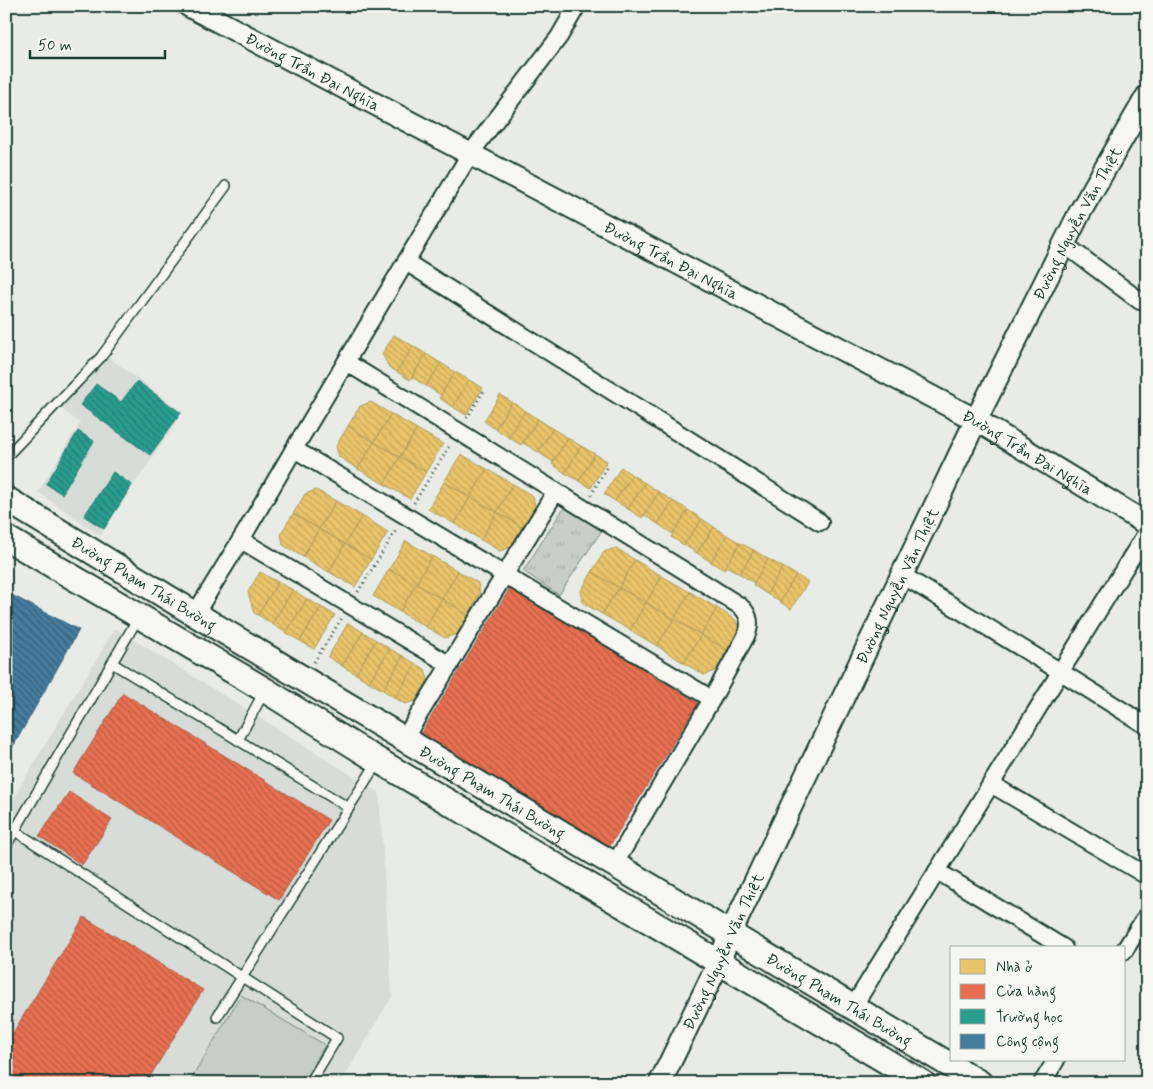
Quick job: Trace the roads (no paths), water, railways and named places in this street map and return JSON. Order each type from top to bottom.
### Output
[{"type":"main road","name":"Đường Phạm Thái Bường","points":[[6,499],[404,740],[980,1083]]},
{"type":"main road","name":"Đường Phạm Thái Bường","points":[[6,538],[140,615],[378,761],[923,1083]]},
{"type":"main road","points":[[265,690],[279,665]]},
{"type":"street","name":"Đường Trần Đại Nghĩa","points":[[189,6],[976,420],[1147,524]]},
{"type":"street","points":[[195,614],[241,540],[470,154],[559,37],[577,6]]},
{"type":"street","name":"Đường Nguyễn Văn Thiệt","points":[[660,1083],[976,420],[1080,212],[1147,96]]},
{"type":"street","points":[[1064,244],[1140,301]]},
{"type":"street","points":[[406,262],[820,522]]},
{"type":"street","points":[[346,362],[740,606],[746,613],[749,622],[748,632],[712,699],[614,865]]},
{"type":"street","points":[[294,449],[712,699]]},
{"type":"street","points":[[404,740],[556,491]]},
{"type":"street","points":[[853,1007],[1147,532]]},
{"type":"street","points":[[241,540],[450,665]]},
{"type":"street","points":[[902,575],[1147,726]]},
{"type":"street","points":[[991,784],[1147,876]]},
{"type":"street","points":[[937,871],[1061,946]]},
{"type":"street","points":[[1126,948],[1147,915]]},
{"type":"street","points":[[1042,1083],[1055,1062]]},
{"type":"lane","points":[[6,457],[101,357],[226,186]]},
{"type":"lane","points":[[6,846],[140,615]]},
{"type":"lane","points":[[112,663],[348,808]]},
{"type":"lane","points":[[238,740],[265,690]]},
{"type":"lane","points":[[217,1017],[378,761]]},
{"type":"lane","points":[[15,831],[337,1038],[310,1083]]}]
